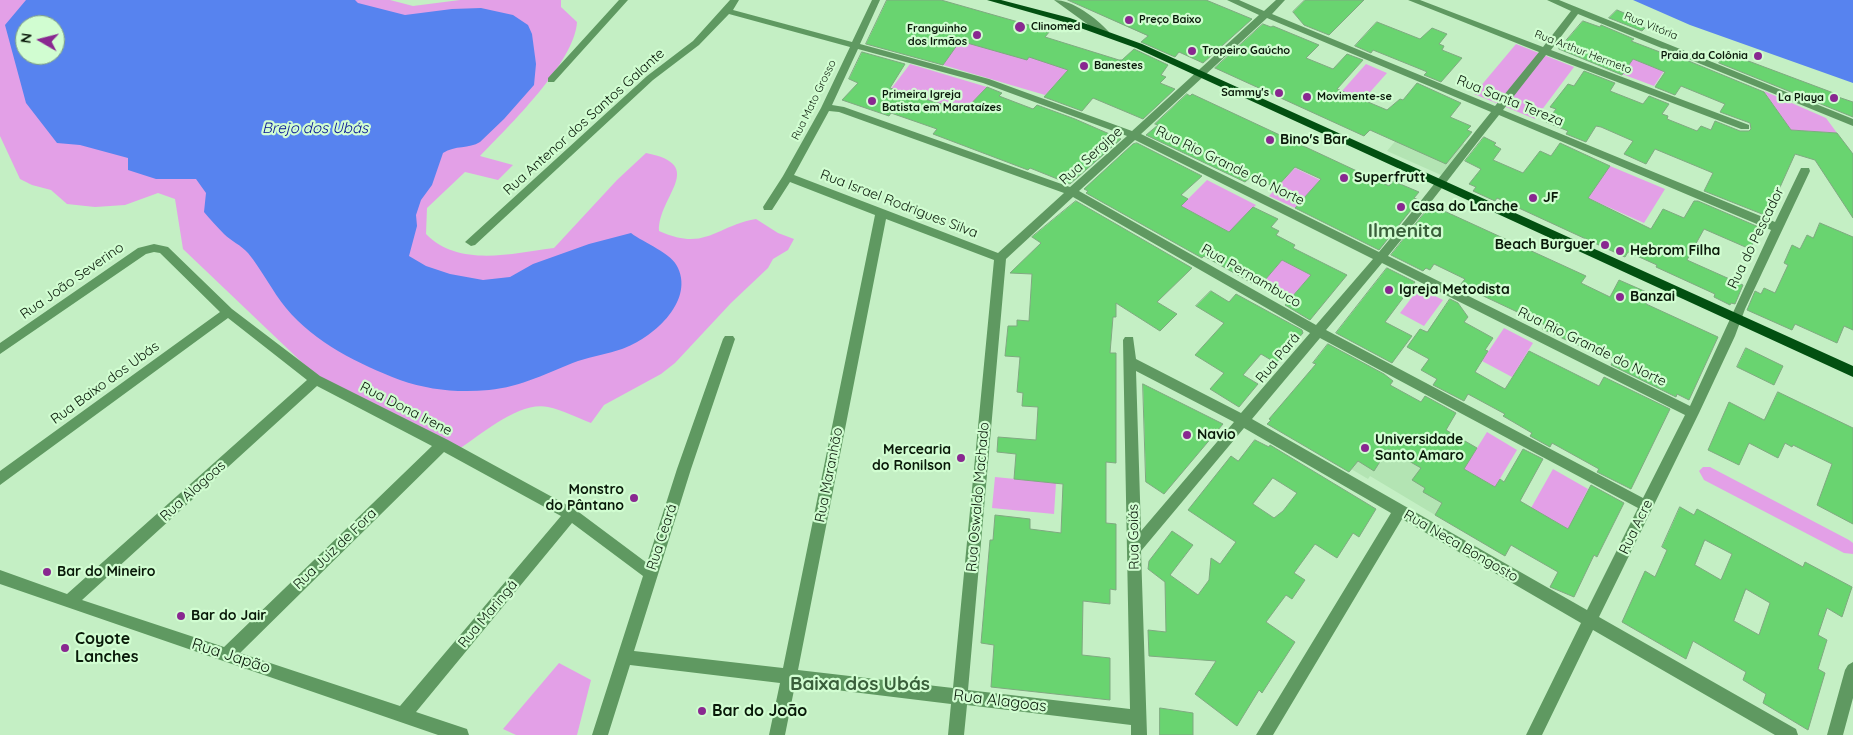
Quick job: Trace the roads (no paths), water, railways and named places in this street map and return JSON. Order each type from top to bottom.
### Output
[{"type":"main road","points":[[991,0],[1104,32],[1201,74],[1853,372]]},
{"type":"street","points":[[551,80],[624,0]]},
{"type":"street","name":"Rua Antenor dos Santos Galante","points":[[471,242],[650,78],[696,43],[735,0]]},
{"type":"street","name":"Rua Mato Grosso","points":[[768,207],[788,177],[826,108],[876,0]]},
{"type":"street","points":[[1058,0],[1084,16],[1104,32]]},
{"type":"street","name":"Rua Santa Tereza","points":[[1231,0],[1778,228]]},
{"type":"street","name":"Rua Sergipe","points":[[1000,258],[1281,0]]},
{"type":"street","name":"Rua Arthur Hermeto","points":[[1412,0],[1745,127]]},
{"type":"street","name":"Rua Vitória","points":[[1551,0],[1849,122]]},
{"type":"street","name":"Rua Pará","points":[[1134,549],[1430,199],[1577,10]]},
{"type":"street","name":"Rua Rio Grande do Norte","points":[[727,11],[986,81],[1050,103],[1134,136],[1693,413]]},
{"type":"street","name":"Rua Pernambuco","points":[[826,108],[840,109],[1072,192],[1319,332],[1646,506]]},
{"type":"street","points":[[1849,122],[1853,130]]},
{"type":"street","name":"Rua do Pescador","points":[[1735,318],[1804,171]]},
{"type":"street","name":"Rua Israel Rodrigues Silva","points":[[788,177],[1000,258]]},
{"type":"street","name":"Rua Maranhão","points":[[777,735],[882,214]]},
{"type":"street","name":"Rua João Severino","points":[[0,349],[142,251],[154,248],[164,250]]},
{"type":"street","name":"Rua Dona Irene","points":[[164,250],[228,312],[316,380],[443,444],[571,514],[651,574]]},
{"type":"street","name":"Rua Oswaldo Machado","points":[[956,735],[1000,258]]},
{"type":"street","name":"Rua Baixo dos Ubás","points":[[0,479],[228,312]]},
{"type":"street","name":"Rua Acre","points":[[1534,735],[1693,413],[1729,336],[1735,318]]},
{"type":"street","name":"Rua Ceará","points":[[600,735],[684,469],[729,340]]},
{"type":"street","name":"Rua Goiás","points":[[1129,340],[1139,735]]},
{"type":"street","name":"Rua Neca Bongosto","points":[[1130,362],[1244,421],[1790,735]]},
{"type":"street","name":"Rua Alagoas","points":[[69,602],[316,380]]},
{"type":"street","name":"Rua Juiz de Fora","points":[[228,654],[443,444]]},
{"type":"street","points":[[1264,735],[1400,511]]},
{"type":"street","name":"Rua Maringá","points":[[404,714],[571,514]]},
{"type":"street","name":"Rua Japão","points":[[0,577],[461,735]]},
{"type":"street","name":"Rua Alagoas","points":[[624,657],[1138,718]]},
{"type":"street","points":[[1835,735],[1853,670]]},
{"type":"water","name":"Brejo dos Ubás","points":[[26,0],[355,0],[358,3],[405,15],[452,9],[481,8],[513,15],[528,25],[532,34],[536,64],[534,85],[504,119],[480,142],[443,153],[432,185],[421,200],[416,215],[417,226],[409,256],[426,266],[450,274],[483,280],[510,277],[533,264],[589,244],[631,233],[664,253],[675,263],[681,281],[680,294],[667,318],[657,328],[633,344],[617,351],[578,361],[512,386],[489,390],[444,390],[400,380],[338,351],[310,332],[286,308],[248,253],[224,234],[204,212],[206,193],[196,179],[156,179],[128,170],[128,158],[80,145],[57,143],[26,103],[16,65],[65,65],[65,15],[15,15],[15,62],[5,25]]},
{"type":"water","points":[[1633,0],[1853,0],[1853,83],[1690,25]]},
{"type":"place","name":"Preço Baixo","points":[[1129,20]]},
{"type":"place","name":"Clinomed","points":[[1020,27]]},
{"type":"place","name":"Franguinho dos Irmãos","points":[[977,35]]},
{"type":"place","name":"Tropeiro Gaúcho","points":[[1192,51]]},
{"type":"place","name":"Praia da Colônia","points":[[1758,56]]},
{"type":"place","name":"Banestes","points":[[1084,66]]},
{"type":"place","name":"Sammy's","points":[[1279,93]]},
{"type":"place","name":"Movimente-se","points":[[1307,97]]},
{"type":"place","name":"La Playa","points":[[1834,98]]},
{"type":"place","name":"Primeira Igreja Batista em Marataízes","points":[[872,101]]},
{"type":"place","name":"Bino's Bar","points":[[1270,140]]},
{"type":"place","name":"Superfrutt","points":[[1344,178]]},
{"type":"place","name":"JF","points":[[1533,198]]},
{"type":"place","name":"Casa do Lanche","points":[[1401,207]]},
{"type":"place","name":"Beach Burguer","points":[[1605,245]]},
{"type":"place","name":"Hebrom Filha","points":[[1620,251]]},
{"type":"place","name":"Igreja Metodista","points":[[1389,290]]},
{"type":"place","name":"Banzai","points":[[1620,297]]},
{"type":"place","name":"Navio","points":[[1187,435]]},
{"type":"place","name":"Universidade Santo Amaro","points":[[1365,448]]},
{"type":"place","name":"Mercearia do Ronilson","points":[[961,458]]},
{"type":"place","name":"Monstro do Pântano","points":[[634,498]]},
{"type":"place","name":"Bar do Mineiro","points":[[47,572]]},
{"type":"place","name":"Bar do Jair","points":[[181,616]]},
{"type":"place","name":"Coyote Lanches","points":[[65,648]]},
{"type":"place","name":"Bar do João","points":[[702,711]]},
{"type":"district","name":"Ilmenita","points":[[1405,231]]},
{"type":"district","name":"Baixa dos Ubás","points":[[860,684]]}]
